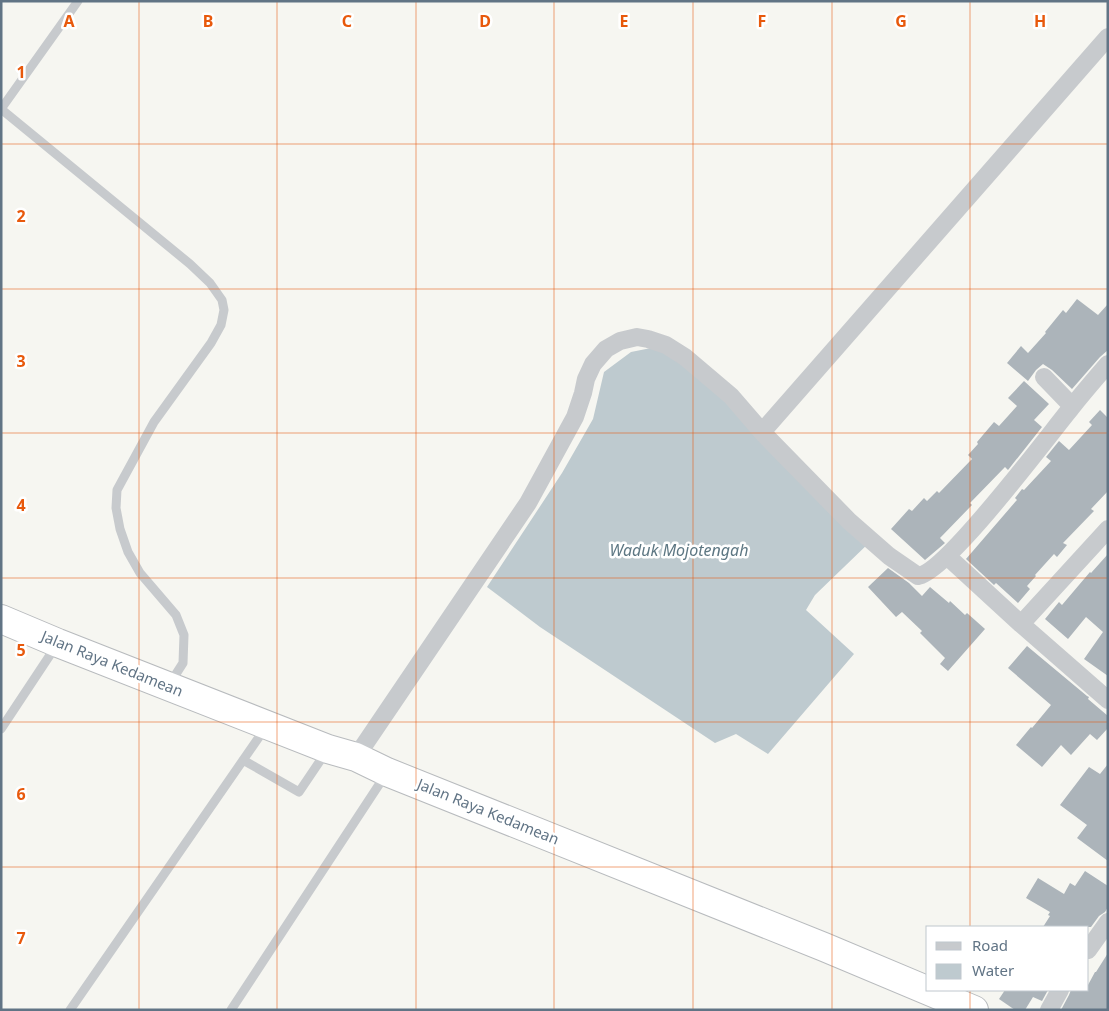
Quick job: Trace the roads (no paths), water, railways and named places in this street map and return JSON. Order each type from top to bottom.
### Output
[{"type":"highway","name":"Jalan Raya Kedamean","points":[[1,619],[328,749],[356,757],[387,772],[760,921],[926,990]]},
{"type":"highway","name":"Jalan Raya Kedamean","points":[[928,991],[974,1010]]},
{"type":"street","points":[[762,432],[1108,37]]},
{"type":"street","points":[[356,757],[528,503],[575,417],[586,379],[593,364],[606,349],[620,341],[637,337],[648,339],[666,345],[685,357],[731,396],[762,432],[849,521],[889,556],[918,576],[924,575],[947,556],[987,513],[1108,364]]},
{"type":"street","points":[[1044,377],[1072,406]]},
{"type":"street","points":[[1021,624],[1108,529]]},
{"type":"street","points":[[947,556],[1108,700]]},
{"type":"street","points":[[1089,949],[1108,922]]},
{"type":"street","points":[[1049,1010],[1059,991]]},
{"type":"lane","points":[[78,1],[1,109],[190,264],[210,283],[222,300],[224,310],[221,325],[211,343],[154,422],[117,490],[116,508],[120,529],[128,552],[140,573],[176,615],[184,635],[183,663],[168,686]]},
{"type":"lane","points":[[1,729],[58,643]]},
{"type":"lane","points":[[70,1010],[268,725]]},
{"type":"lane","points":[[243,760],[299,792],[328,749]]},
{"type":"lane","points":[[231,1010],[387,772]]},
{"type":"water","name":"Waduk Mojotengah","points":[[666,345],[872,540],[815,595],[806,610],[854,654],[768,754],[736,734],[715,743],[540,627],[487,587],[562,473],[593,419],[604,372],[631,352]]}]
